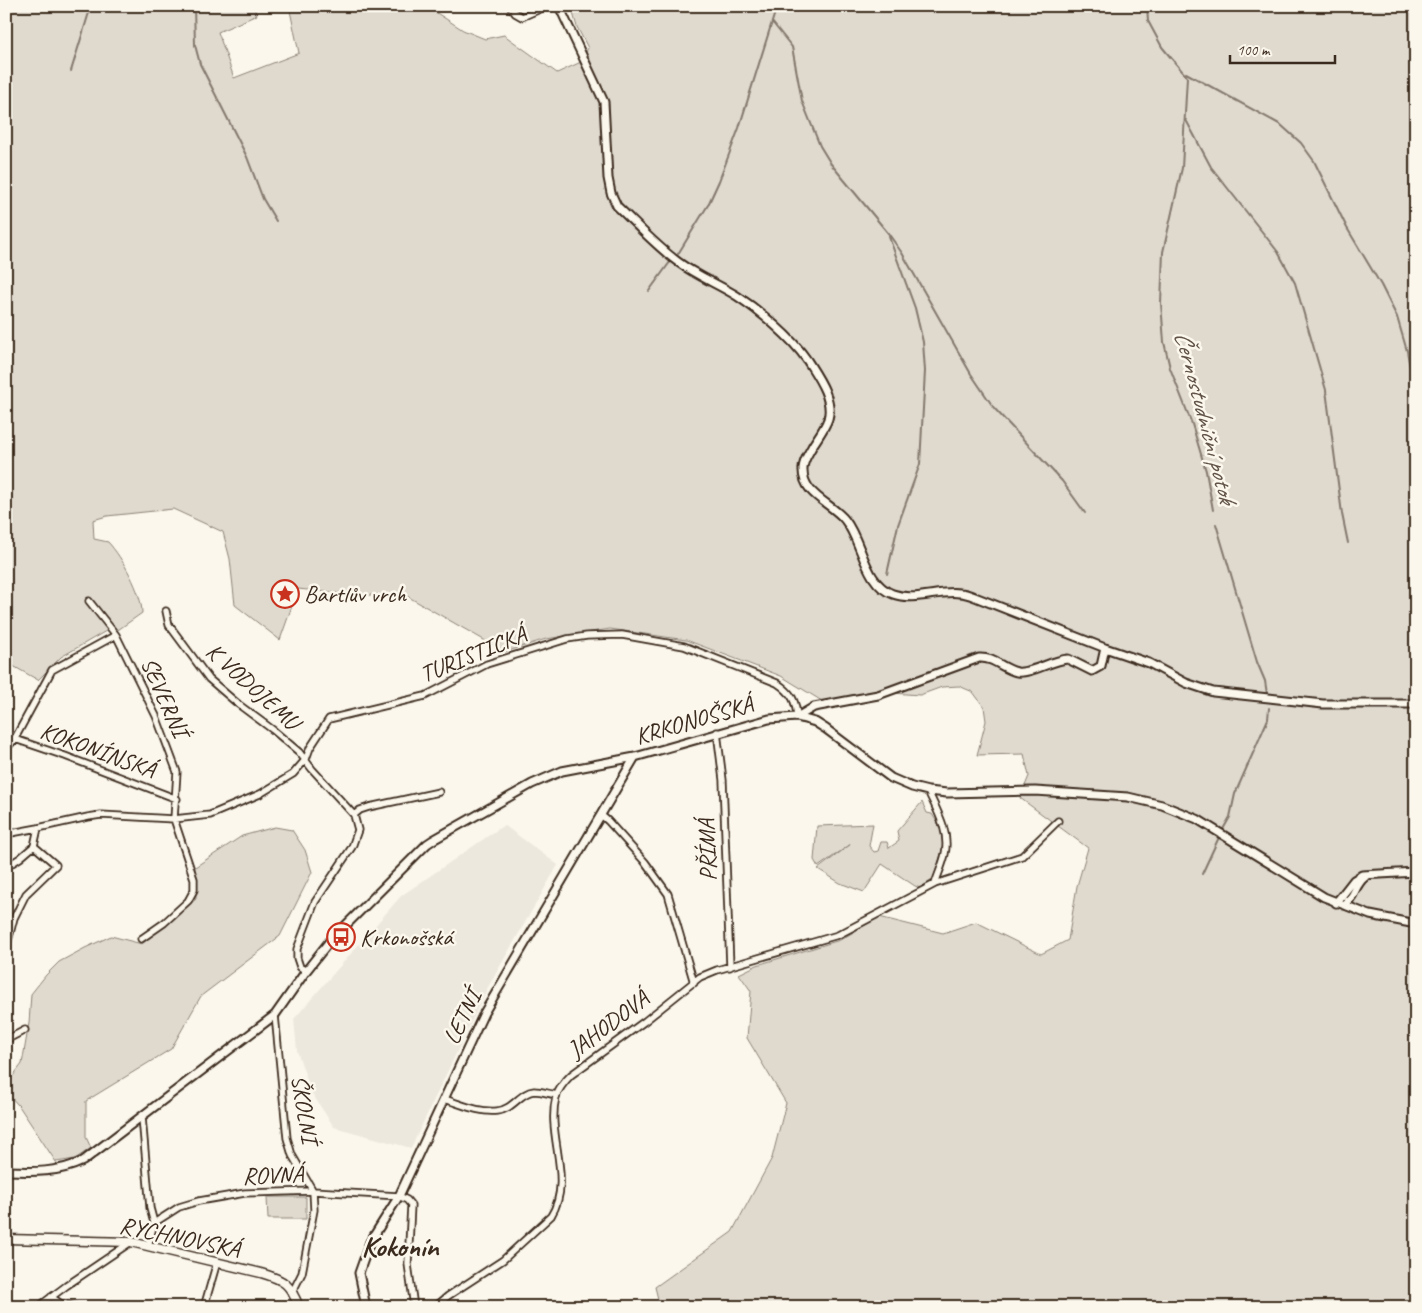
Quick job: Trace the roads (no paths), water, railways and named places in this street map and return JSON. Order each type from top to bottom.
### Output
[{"type":"main road","name":"RYCHNOVSKÁ","points":[[6,1238],[132,1242],[279,1279],[293,1291]]},
{"type":"main road","points":[[293,1291],[299,1307]]},
{"type":"street","points":[[510,6],[515,13],[522,17],[547,6]]},
{"type":"street","points":[[559,6],[604,102],[608,178],[611,192],[618,206],[680,263],[737,296],[765,316],[806,358],[827,398],[828,416],[804,461],[806,483],[813,493],[845,519],[872,576],[885,591],[901,596],[960,593],[975,596],[1105,648],[1149,663],[1186,683],[1212,692],[1323,704],[1416,704]]},
{"type":"street","name":"SEVERNÍ","points":[[89,601],[116,635],[156,716],[177,772],[174,819]]},
{"type":"street","name":"K VODOJEMU","points":[[166,612],[169,626],[210,679],[306,759],[354,815]]},
{"type":"street","points":[[6,749],[14,740],[52,670],[116,635]]},
{"type":"street","name":"TURISTICKÁ","points":[[6,834],[101,815],[174,819],[210,815],[260,794],[292,774],[306,759],[310,748],[329,719],[424,696],[487,664],[568,639],[586,636],[622,635],[684,646],[778,683],[784,687],[796,702],[797,717]]},
{"type":"street","points":[[797,717],[814,707],[878,695],[979,658],[991,659],[1012,670],[1023,672],[1068,659],[1092,671],[1101,666],[1105,648]]},
{"type":"street","name":"KRKONOŠSKÁ","points":[[6,1171],[43,1172],[77,1164],[90,1157],[275,1015],[329,942],[427,844],[551,774],[572,768],[635,757],[769,718],[797,717],[809,720],[826,729],[891,778],[912,787],[928,791],[947,793],[1034,791],[1128,797],[1162,805],[1197,819],[1308,889],[1340,904],[1370,915],[1416,924]]},
{"type":"street","name":"PŘÍMÁ","points":[[717,732],[723,780],[730,966]]},
{"type":"street","name":"KOKONÍNSKÁ","points":[[6,736],[65,756],[176,799]]},
{"type":"street","name":"LETNÍ","points":[[366,1307],[359,1273],[370,1242],[399,1196],[488,1005],[635,757]]},
{"type":"street","points":[[928,791],[943,824],[946,838],[946,853],[935,884]]},
{"type":"street","points":[[306,971],[300,967],[297,949],[315,902],[352,847],[358,830],[354,815],[360,810],[369,807],[438,792]]},
{"type":"street","points":[[601,815],[645,862],[668,894],[694,983]]},
{"type":"street","points":[[141,939],[164,923],[188,901],[194,890],[194,879],[174,819]]},
{"type":"street","name":"JAHODOVÁ","points":[[436,1307],[448,1296],[503,1260],[551,1216],[555,1208],[560,1185],[554,1126],[557,1095],[571,1075],[700,977],[730,966],[838,935],[935,884],[1022,856],[1058,821]]},
{"type":"street","points":[[6,867],[34,846],[38,828]]},
{"type":"street","points":[[6,949],[14,918],[26,894],[56,865],[34,846]]},
{"type":"street","points":[[1340,904],[1354,880],[1362,875],[1416,872]]},
{"type":"street","points":[[1340,904],[1352,898],[1358,884],[1370,874]]},
{"type":"street","points":[[1354,892],[1360,907],[1370,915]]},
{"type":"street","name":"ŠKOLNÍ","points":[[275,1015],[288,1145],[313,1192]]},
{"type":"street","points":[[6,1040],[25,1030]]},
{"type":"street","points":[[444,1099],[483,1111],[499,1111],[513,1105],[528,1092],[534,1091],[557,1095]]},
{"type":"street","points":[[142,1117],[150,1208],[154,1223],[148,1246]]},
{"type":"street","points":[[293,1291],[302,1273],[314,1210],[313,1192]]},
{"type":"street","name":"ROVNÁ","points":[[154,1223],[179,1207],[222,1196],[245,1193],[313,1192],[399,1196]]},
{"type":"street","points":[[399,1196],[407,1200],[411,1205],[408,1264],[414,1307]]},
{"type":"street","points":[[38,1307],[132,1242]]},
{"type":"street","points":[[204,1307],[217,1262]]},
{"type":"street","points":[[51,1297],[60,1303],[76,1307]]},
{"type":"waterway","points":[[71,71],[91,6]]},
{"type":"waterway","points":[[194,6],[195,45],[200,64],[247,157],[263,199],[276,221]]},
{"type":"waterway","points":[[777,6],[772,22],[792,47],[802,101],[820,146],[831,164],[888,233],[902,253],[971,374],[994,408],[1062,481],[1085,513]]},
{"type":"waterway","name":"Černostudniční potok","points":[[1147,6],[1148,21],[1162,47],[1187,77],[1182,168],[1163,252],[1161,303],[1164,342],[1170,368],[1192,424],[1206,471],[1213,510]]},
{"type":"waterway","points":[[678,254],[708,205],[719,181],[739,128],[772,22]]},
{"type":"waterway","points":[[1186,73],[1281,125],[1301,143],[1314,161],[1347,228],[1381,285],[1397,317],[1407,351],[1416,400]]},
{"type":"waterway","points":[[1186,120],[1211,167],[1278,252],[1295,283],[1326,390],[1342,514],[1348,543]]},
{"type":"waterway","points":[[887,574],[898,525],[920,464],[925,371],[923,342],[915,308],[889,237]]},
{"type":"waterway","points":[[649,291],[670,262]]},
{"type":"waterway","name":"Černostudniční potok","points":[[1216,524],[1257,662],[1265,681],[1267,694]]},
{"type":"waterway","name":"Černostudniční potok","points":[[1222,831],[1230,817],[1235,794],[1268,719],[1269,708]]},
{"type":"waterway","name":"Černostudniční potok","points":[[1202,874],[1220,835]]},
{"type":"place","name":"Bartlův vrch","points":[[285,594]]},
{"type":"place","name":"Krkonošská","points":[[341,937]]},
{"type":"district","name":"Kokonín","points":[[400,1246]]}]
